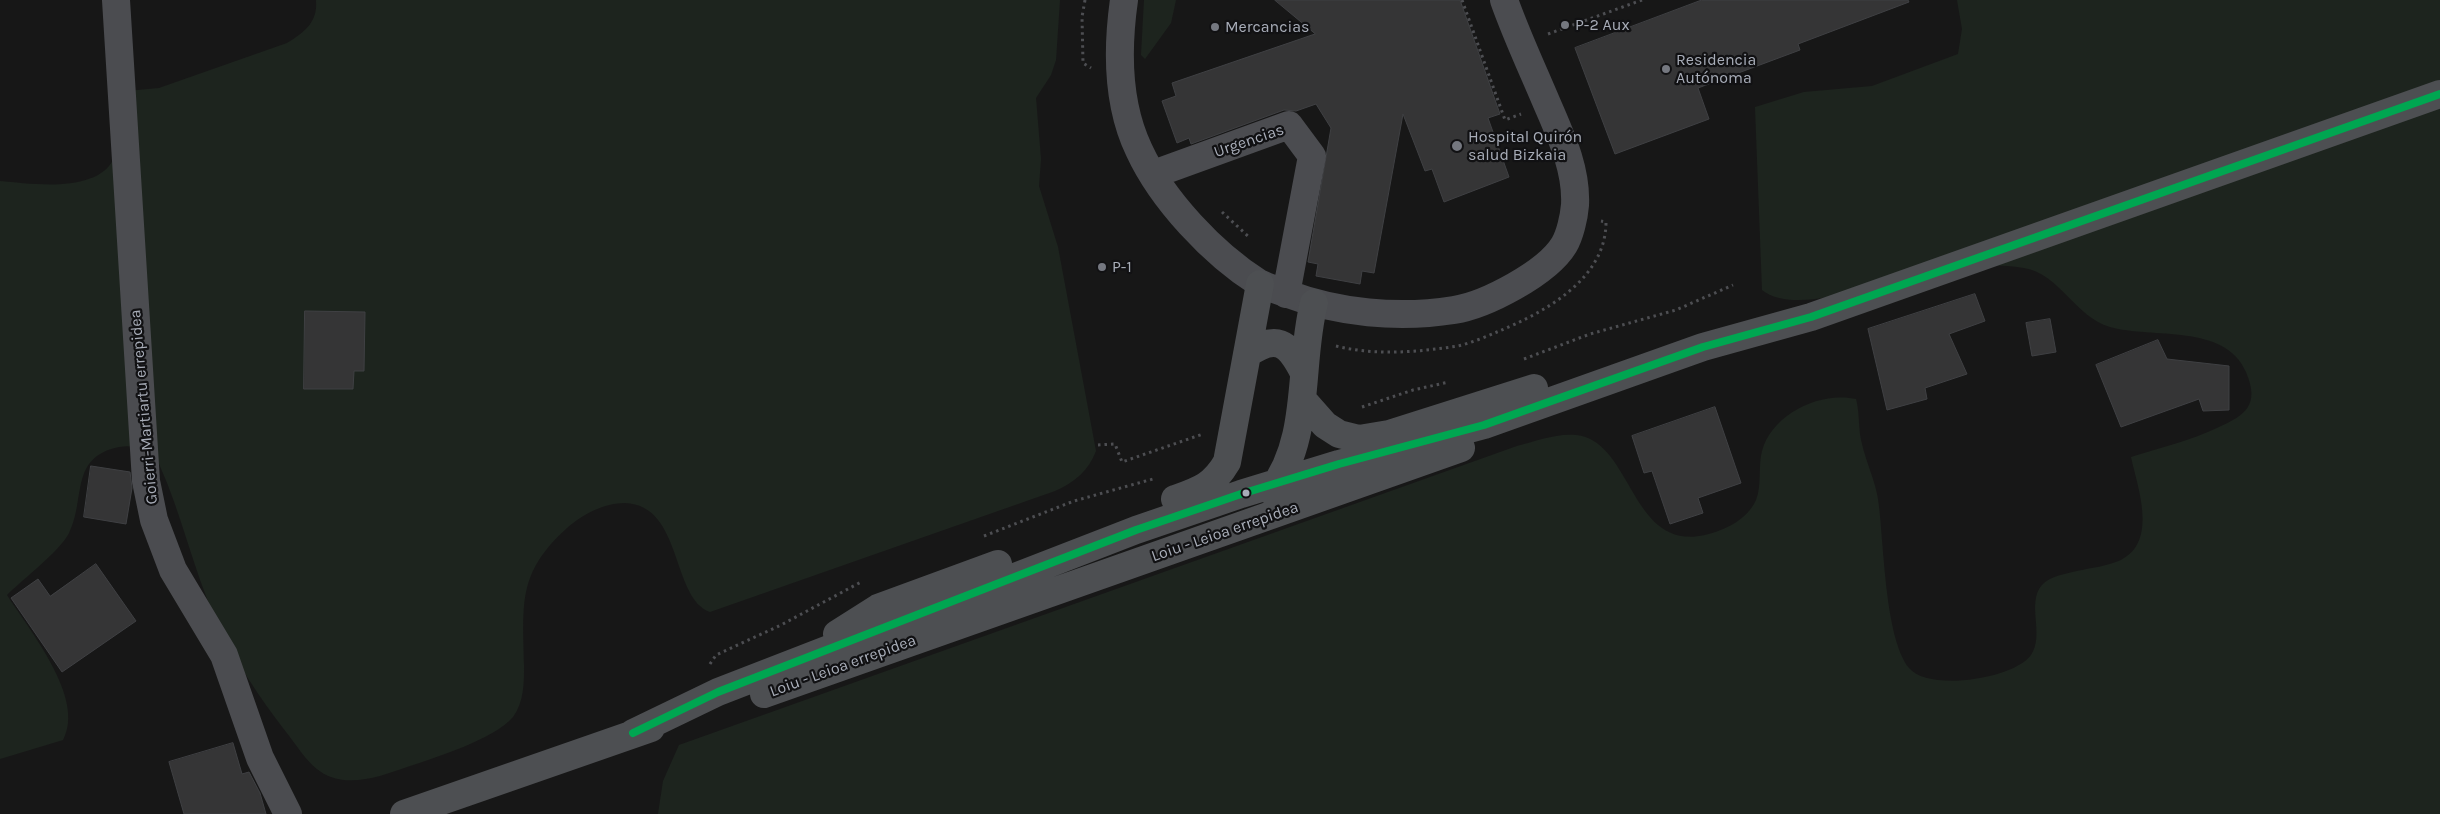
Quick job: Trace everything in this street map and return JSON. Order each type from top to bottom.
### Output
[{"type":"main road","name":"Loiu - Leioa errepidea","points":[[633,733],[718,692],[1136,530],[1277,483],[1484,425],[1703,347],[1811,317],[2440,94]]},
{"type":"main road","points":[[807,658],[849,624],[878,608],[1203,489],[1218,478],[1227,462],[1260,284]]},
{"type":"main road","points":[[985,616],[1059,574],[1262,502],[1277,483],[1286,466],[1294,442],[1302,399],[1308,327],[1314,303]]},
{"type":"main road","name":"Loiu - Leioa errepidea","points":[[404,814],[431,809],[633,733],[744,701],[1712,361],[1811,317]]},
{"type":"main road","points":[[1247,354],[1270,342],[1282,343],[1293,354],[1303,371]]},
{"type":"main road","points":[[1302,399],[1325,425],[1339,434],[1359,439],[1389,434],[1606,365],[1703,347]]},
{"type":"street","name":"Goierri-Martiartu errepidea","points":[[116,0],[146,481],[154,520],[173,570],[224,656],[260,758],[288,814]]},
{"type":"street","points":[[1124,0],[1118,39],[1121,81],[1127,115],[1139,150],[1198,236],[1260,284],[1314,303],[1336,308],[1394,314],[1456,310],[1499,294],[1540,272],[1565,245],[1575,207],[1572,170],[1504,0]]},
{"type":"street","name":"Urgencias","points":[[1154,174],[1289,125],[1312,156],[1286,294]]},
{"type":"path","points":[[1085,0],[1082,17],[1083,63],[1094,69]]},
{"type":"path","points":[[1462,0],[1505,120],[1525,113]]},
{"type":"path","points":[[1098,445],[1115,444],[1122,462],[1203,434],[1204,430]]},
{"type":"shaded area","points":[[316,0],[1060,0],[1056,60],[1051,75],[1036,98],[1041,159],[1039,186],[1058,247],[1096,451],[1093,458],[1080,475],[1055,491],[710,612],[698,603],[688,589],[667,535],[657,519],[644,508],[625,503],[617,503],[594,510],[573,523],[551,544],[531,575],[524,607],[523,692],[513,717],[493,733],[448,753],[379,776],[350,780],[331,777],[311,764],[266,706],[239,664],[216,620],[159,464],[142,449],[126,446],[119,447],[103,452],[92,460],[82,481],[74,520],[69,533],[50,556],[7,595],[52,665],[61,685],[67,705],[68,723],[63,740],[0,759],[0,181],[30,184],[64,184],[95,176],[107,168],[118,149],[127,91],[159,88],[287,43],[309,26],[315,14]]},
{"type":"shaded area","points":[[1144,0],[1176,0],[1171,23],[1145,59],[1141,55]]},
{"type":"shaded area","points":[[1957,0],[2440,0],[2440,814],[658,814],[663,781],[679,745],[1517,446],[1539,440],[1554,436],[1576,435],[1595,442],[1610,456],[1646,512],[1661,527],[1680,536],[1705,535],[1720,530],[1741,519],[1756,500],[1759,489],[1762,451],[1767,438],[1776,426],[1799,408],[1813,402],[1842,397],[1856,399],[1861,439],[1878,499],[1886,587],[1894,634],[1909,668],[1919,675],[1951,681],[1971,680],[1990,676],[2007,671],[2022,663],[2031,655],[2035,647],[2035,601],[2042,585],[2049,579],[2058,576],[2121,560],[2132,551],[2139,540],[2142,527],[2141,499],[2131,457],[2196,437],[2227,423],[2248,408],[2251,401],[2251,393],[2246,372],[2236,356],[2222,346],[2205,339],[2110,327],[2098,322],[2087,314],[2048,278],[2024,268],[1983,265],[1941,269],[1815,299],[1795,300],[1777,297],[1762,290],[1755,107],[1804,92],[1872,86],[1958,54],[1962,29]]},
{"type":"building","name":"Hospital Quirón salud Bizkaia","points":[[1275,0],[1460,0],[1500,114],[1488,118],[1509,177],[1444,202],[1432,169],[1425,171],[1403,114],[1374,273],[1362,271],[1360,284],[1316,276],[1318,264],[1308,262],[1331,128],[1316,104],[1296,111],[1284,110],[1191,144],[1189,138],[1177,143],[1162,101],[1176,96],[1172,83],[1315,34]]},
{"type":"building","name":"Residencia Autónoma","points":[[1702,0],[1908,0],[1909,2],[1798,44],[1800,50],[1698,88],[1709,119],[1615,154],[1575,48]]},
{"type":"building","points":[[1975,294],[1985,321],[1949,334],[1967,374],[1925,388],[1927,399],[1887,410],[1868,329]]},
{"type":"building","points":[[305,311],[365,312],[364,371],[354,371],[353,389],[304,389]]},
{"type":"building","points":[[2050,319],[2056,352],[2032,356],[2026,323]]},
{"type":"building","points":[[2158,340],[2167,359],[2229,366],[2229,410],[2203,411],[2199,399],[2121,427],[2096,365]]},
{"type":"building","points":[[1715,407],[1741,483],[1698,498],[1703,513],[1670,524],[1652,471],[1644,473],[1632,436]]},
{"type":"building","points":[[91,466],[130,472],[132,488],[126,524],[84,517]]},
{"type":"building","points":[[96,564],[136,621],[62,672],[11,598],[38,579],[50,596]]},
{"type":"building","points":[[233,743],[242,774],[249,772],[260,793],[266,814],[184,814],[169,762]]},
{"type":"transit line","points":[[633,733],[718,692],[1136,530],[1241,494],[1339,464],[1484,425],[1703,347],[1811,317],[2440,94]]},
{"type":"place","name":"P-2 Aux","points":[[1565,25]]},
{"type":"place","name":"Mercancias","points":[[1215,27]]},
{"type":"place","name":"Residencia Autónoma","points":[[1666,69]]},
{"type":"place","name":"Hospital Quirón salud Bizkaia","points":[[1457,146]]},
{"type":"place","name":"P-1","points":[[1102,267]]}]
